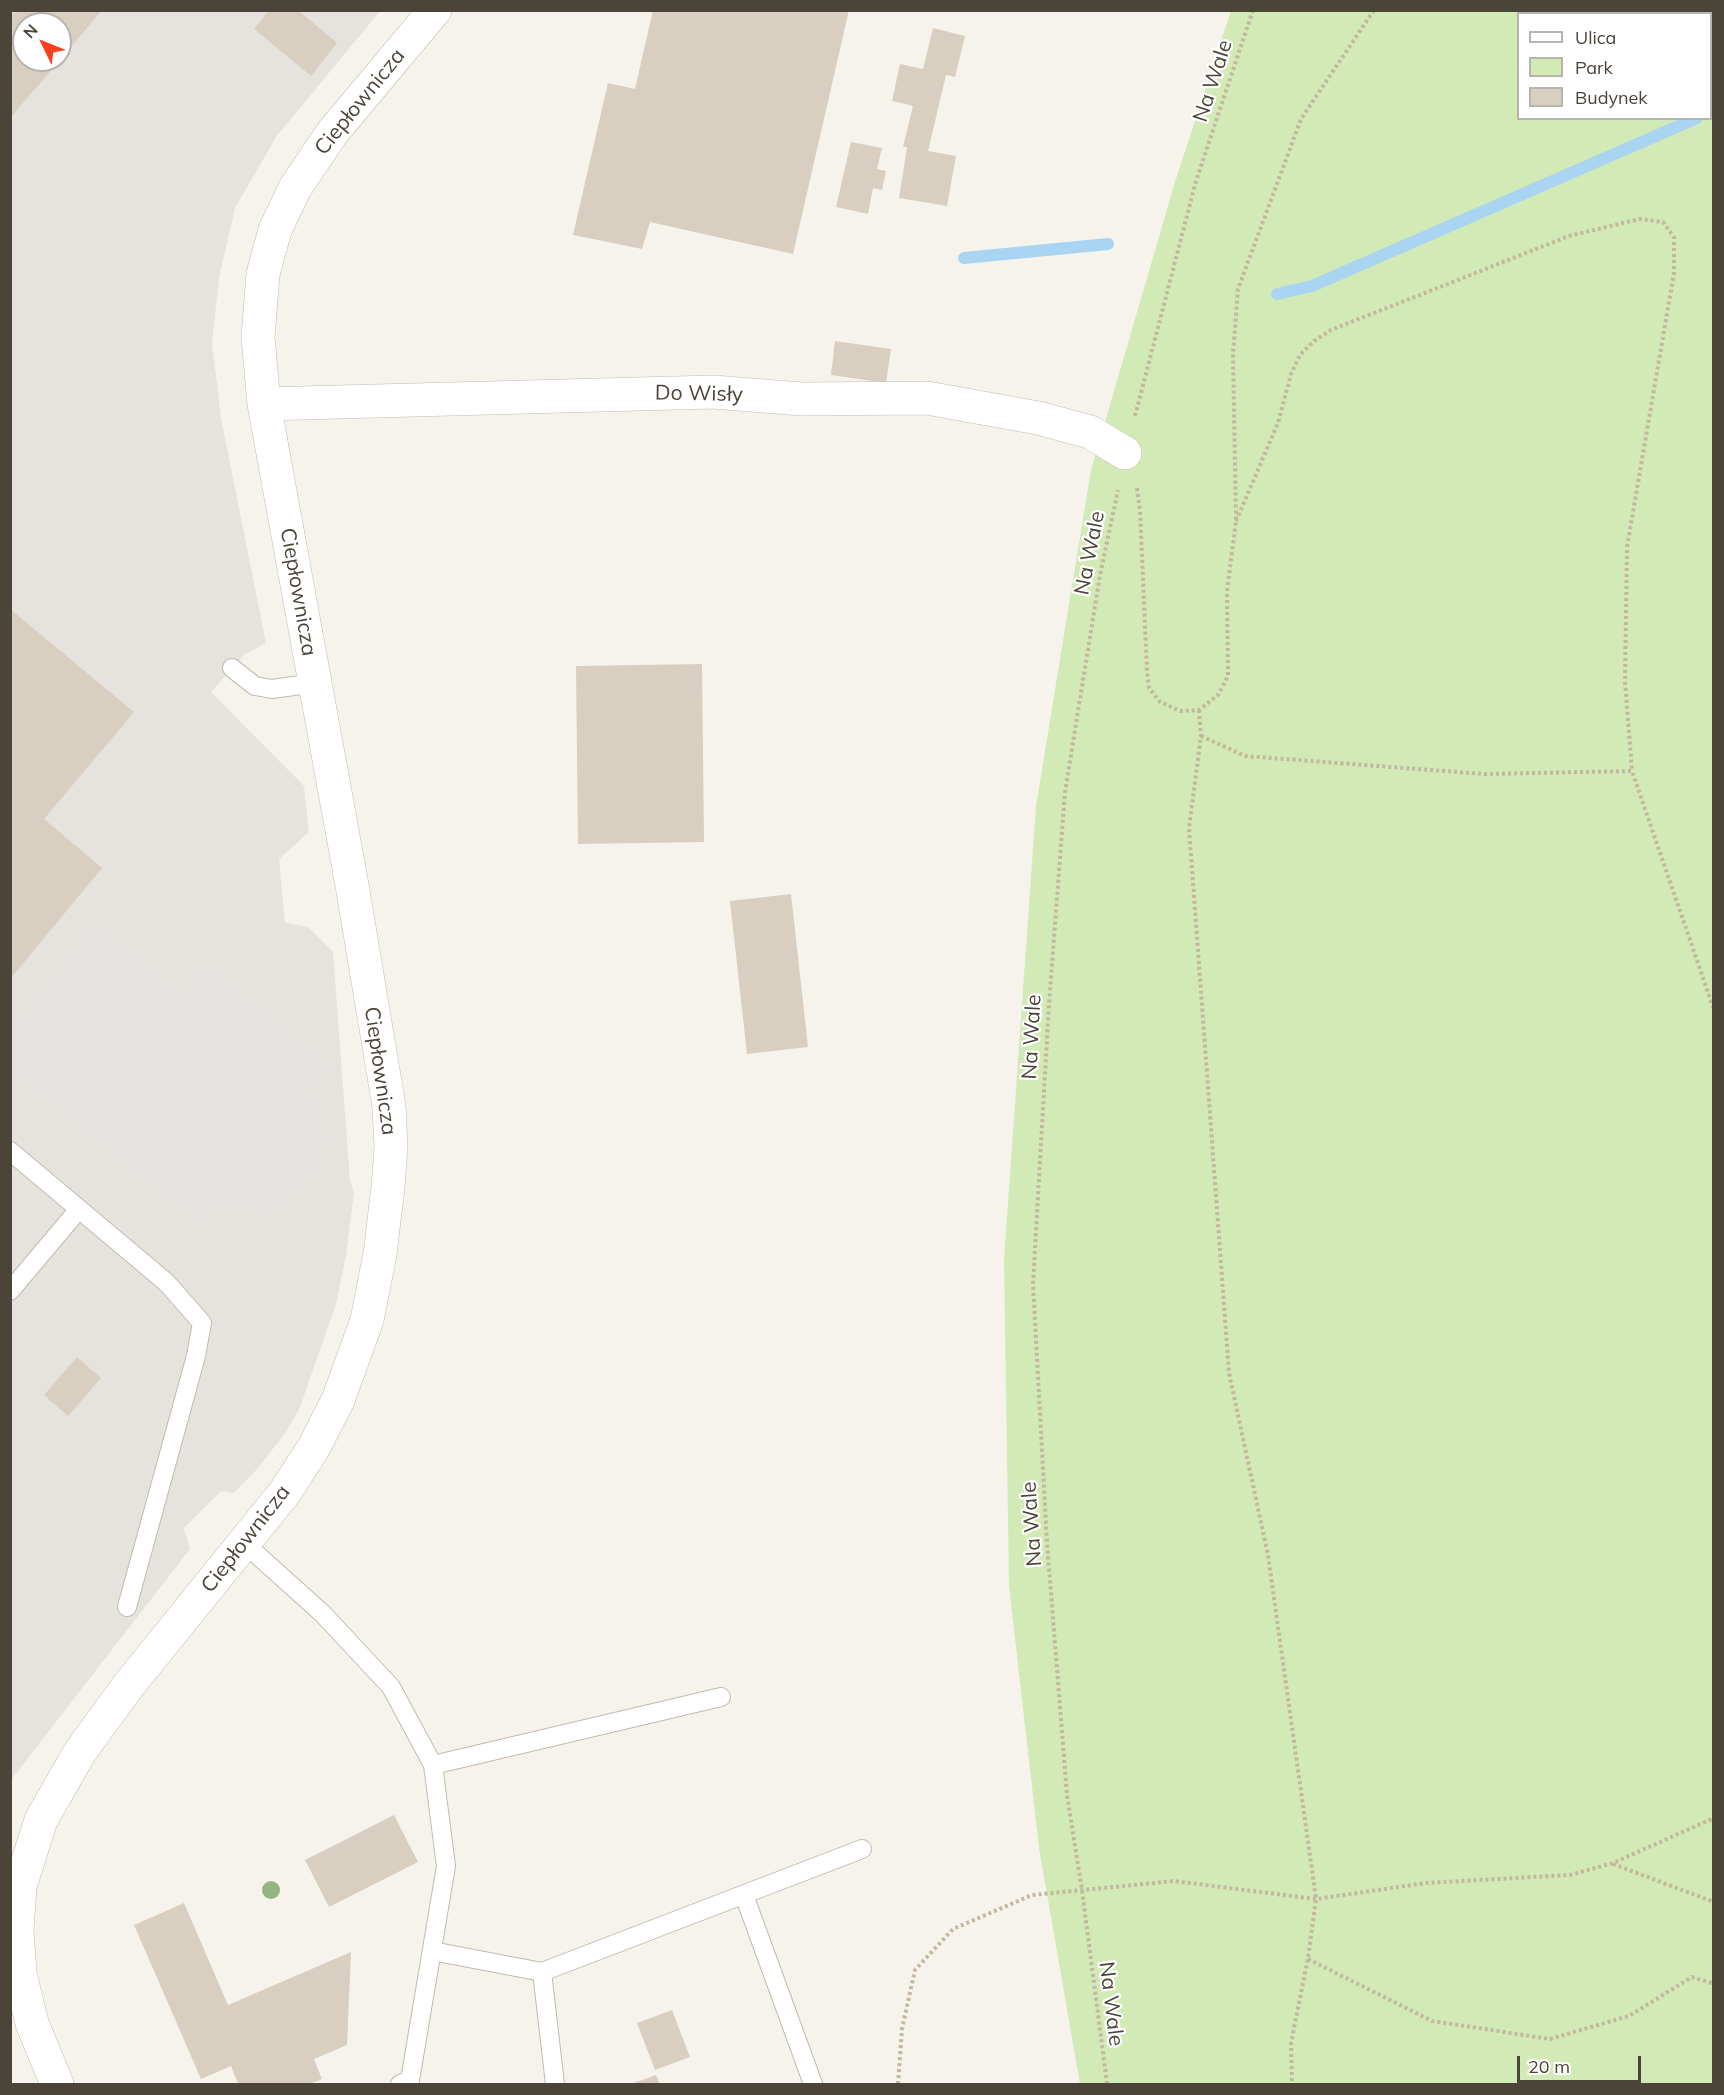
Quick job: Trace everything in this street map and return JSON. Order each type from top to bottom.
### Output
[{"type":"street","name":"Ciepłownicza","points":[[57,2085],[32,2023],[20,1974],[15,1885],[41,1820],[80,1752],[128,1686],[285,1492],[314,1447],[338,1400],[367,1320],[380,1254],[391,1147],[389,1106],[264,404],[258,337],[262,274],[275,230],[295,188],[332,133],[435,10]]},
{"type":"street","name":"Do Wisły","points":[[264,404],[713,392],[802,399],[927,398],[1038,418],[1090,432],[1125,453]]},
{"type":"lane","points":[[232,668],[255,686],[272,689],[315,683]]},
{"type":"lane","points":[[10,1151],[167,1283],[202,1323],[196,1356],[127,1607]]},
{"type":"lane","points":[[10,1291],[79,1209]]},
{"type":"lane","points":[[244,1543],[323,1614],[391,1688],[433,1765],[446,1866],[410,2080],[400,2085]]},
{"type":"lane","points":[[433,1765],[722,1697]]},
{"type":"lane","points":[[432,1951],[542,1972],[862,1849]]},
{"type":"lane","points":[[744,1895],[813,2085]]},
{"type":"lane","points":[[542,1972],[555,2085]]},
{"type":"path","name":"Na Wale","points":[[1107,2085],[1082,1890],[1067,1795],[1047,1543],[1033,1284],[1049,1004],[1065,792],[1100,575],[1125,453],[1196,181],[1253,10]]},
{"type":"path","points":[[1125,453],[1135,476],[1140,510],[1149,688],[1160,702],[1180,711],[1199,710],[1218,694],[1228,676],[1227,591],[1236,521],[1233,354],[1238,289],[1301,119],[1374,10]]},
{"type":"path","points":[[1236,521],[1278,423],[1291,374],[1300,355],[1314,341],[1331,330],[1569,236],[1640,219],[1663,222],[1674,237],[1674,273],[1627,547],[1625,681],[1632,771],[1713,1010]]},
{"type":"path","points":[[1199,710],[1201,736],[1189,828],[1229,1373],[1268,1555],[1316,1899],[1308,1959],[1291,2043],[1292,2085]]},
{"type":"path","points":[[1201,736],[1245,756],[1484,774],[1632,771]]},
{"type":"path","points":[[898,2085],[902,2029],[915,1970],[953,1929],[1032,1895],[1174,1881],[1316,1899],[1426,1883],[1570,1875],[1613,1863],[1713,1818]]},
{"type":"path","points":[[1613,1863],[1713,1902]]},
{"type":"path","points":[[1308,1959],[1432,2022],[1550,2039],[1629,2016],[1692,1977],[1713,1984]]},
{"type":"shaded area","points":[[11,11],[380,11],[276,137],[235,208],[219,278],[212,343],[221,418],[266,643],[244,655],[211,692],[304,786],[309,832],[279,859],[285,923],[308,927],[333,952],[350,1181],[354,1192],[346,1255],[336,1304],[300,1407],[286,1432],[258,1468],[234,1493],[221,1491],[183,1529],[190,1549],[11,1780]]},
{"type":"shaded area","points":[[95,925],[181,998],[208,966],[329,1069],[304,1095],[318,1103],[323,1142],[304,1187],[260,1214],[217,1196],[201,1222],[11,1064],[11,1044]]},
{"type":"green space","points":[[1231,11],[1713,11],[1713,2084],[1080,2084],[1039,1848],[1009,1586],[1004,1259],[1036,806],[1091,470],[1175,182]]},
{"type":"building","points":[[16,10],[102,10],[72,46],[72,12],[14,12]]},
{"type":"building","points":[[269,10],[298,10],[337,43],[311,76],[254,29]]},
{"type":"building","points":[[653,10],[849,10],[793,254],[650,222],[642,249],[573,235],[608,83],[635,89]]},
{"type":"building","points":[[12,15],[12,72],[50,72],[10,118],[10,17]]},
{"type":"building","points":[[933,28],[965,36],[955,77],[946,75],[928,151],[956,156],[947,206],[899,198],[907,147],[903,147],[913,106],[892,101],[900,64],[923,69]]},
{"type":"building","points":[[851,142],[882,148],[877,169],[886,171],[882,190],[873,188],[868,214],[836,207]]},
{"type":"building","points":[[835,341],[891,349],[886,383],[831,375]]},
{"type":"building","points":[[10,609],[134,712],[44,819],[102,868],[10,979]]},
{"type":"building","points":[[702,664],[704,842],[578,844],[576,666]]},
{"type":"building","points":[[791,894],[808,1047],[747,1054],[730,901]]},
{"type":"building","points":[[77,1357],[101,1378],[68,1416],[44,1395]]},
{"type":"building","points":[[394,1815],[418,1862],[329,1907],[305,1860]]},
{"type":"building","points":[[184,1903],[228,2005],[351,1952],[347,2045],[314,2059],[322,2079],[310,2084],[238,2084],[231,2066],[201,2079],[134,1925]]},
{"type":"building","points":[[672,2010],[690,2057],[655,2070],[637,2023]]},
{"type":"building","points":[[656,2075],[660,2084],[631,2084]]},
{"type":"waterway","points":[[1277,294],[1312,286],[1692,120]]},
{"type":"waterway","points":[[964,258],[1108,244]]}]
